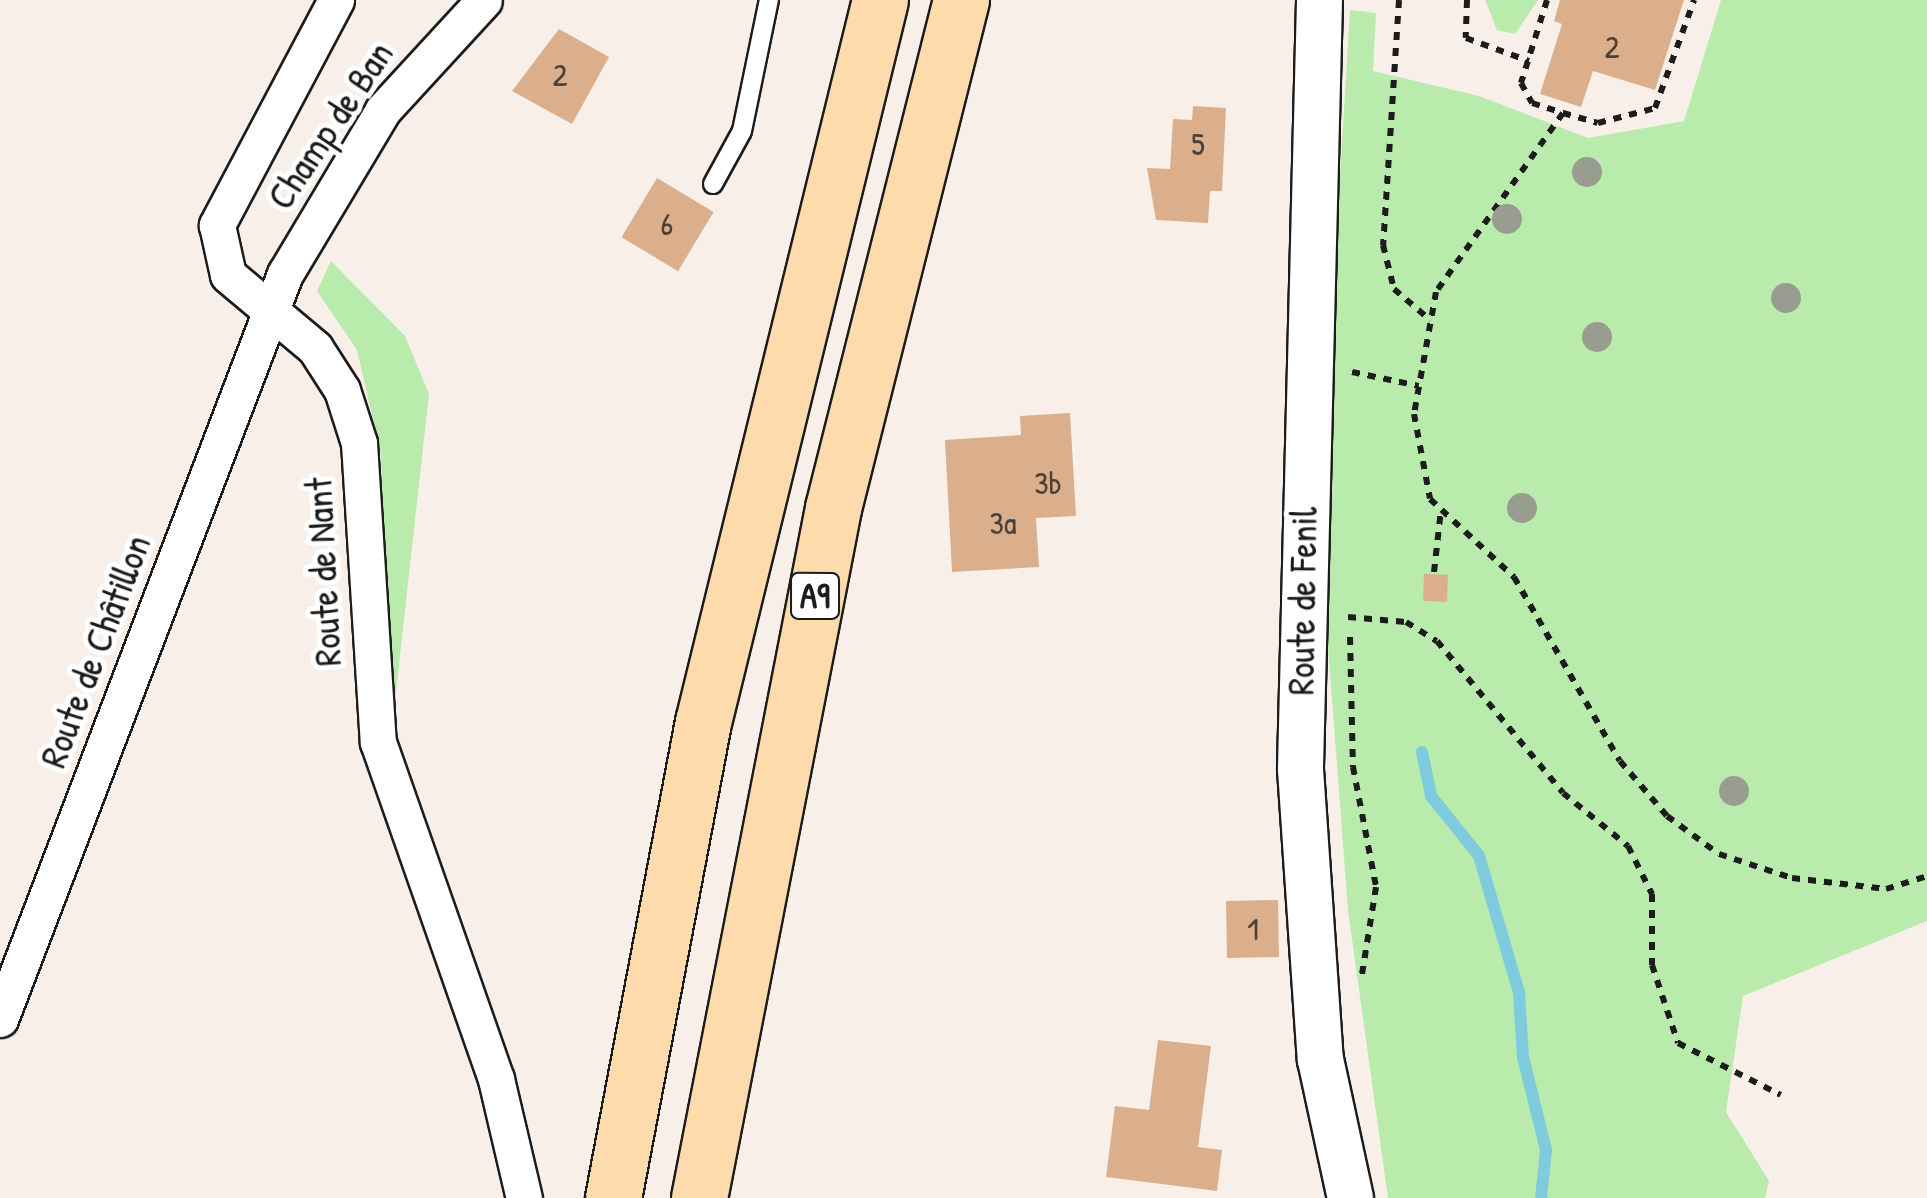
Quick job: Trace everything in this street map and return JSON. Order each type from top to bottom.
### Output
[{"type":"highway","name":"A9","points":[[612,1198],[707,704],[880,0]]},
{"type":"highway","name":"A9","points":[[699,1198],[833,508],[961,0]]},
{"type":"street","name":"Route de Nant","points":[[336,0],[217,225],[228,275],[322,356],[358,442],[378,742],[496,1080],[524,1198]]},
{"type":"street","name":"Champ de Ban","points":[[270,314],[343,169],[444,35],[484,0]]},
{"type":"street","name":"Route de Fenil","points":[[1320,0],[1300,769],[1320,1060],[1350,1198]]},
{"type":"street","name":"Route de Châtillon","points":[[0,1018],[270,314]]},
{"type":"lane","points":[[713,184],[742,130],[770,0]]},
{"type":"path","points":[[1399,0],[1382,244],[1394,290],[1431,320]]},
{"type":"path","points":[[1467,0],[1466,38],[1528,61]]},
{"type":"path","points":[[1547,0],[1521,83],[1532,103],[1598,123],[1655,108],[1694,0]]},
{"type":"path","points":[[1563,112],[1436,292],[1419,386],[1417,466],[1441,510],[1514,577],[1620,761],[1667,816],[1719,854],[1792,878],[1886,889],[1927,876]]},
{"type":"path","points":[[1348,390],[1349,352]]},
{"type":"path","points":[[1349,371],[1419,386]]},
{"type":"path","points":[[1434,572],[1441,510]]},
{"type":"path","points":[[1348,598],[1353,767],[1376,886],[1357,998]]},
{"type":"path","points":[[1348,617],[1406,622],[1437,640],[1563,793],[1628,846],[1652,894],[1652,965],[1678,1043],[1782,1095]]},
{"type":"green space","points":[[1485,0],[1538,0],[1515,34],[1497,30]]},
{"type":"green space","points":[[1721,0],[1927,0],[1927,921],[1743,996],[1726,1112],[1769,1181],[1765,1198],[1388,1198],[1348,910],[1319,527],[1350,10],[1376,13],[1373,71],[1479,96],[1588,138],[1684,121]]},
{"type":"green space","points":[[331,261],[405,336],[429,394],[391,737],[381,454],[357,350],[317,291]]},
{"type":"building","points":[[1560,0],[1684,0],[1655,90],[1593,71],[1581,107],[1540,94],[1562,24],[1554,21]]},
{"type":"building","points":[[559,29],[609,57],[572,124],[512,91]]},
{"type":"building","points":[[1193,106],[1226,108],[1222,191],[1210,191],[1208,223],[1156,220],[1147,168],[1170,169],[1173,119],[1192,120]]},
{"type":"building","points":[[657,178],[714,212],[678,271],[621,237]]},
{"type":"building","points":[[1070,413],[1076,516],[1036,518],[1039,567],[952,572],[945,440],[1021,435],[1020,416]]},
{"type":"building","points":[[1424,574],[1448,575],[1447,602],[1423,601]]},
{"type":"building","points":[[1278,900],[1279,957],[1227,958],[1226,901]]},
{"type":"building","points":[[1158,1040],[1211,1046],[1198,1147],[1222,1150],[1217,1191],[1106,1177],[1115,1106],[1149,1110]]},
{"type":"waterway","points":[[1422,752],[1431,796],[1479,856],[1519,993],[1523,1057],[1546,1150],[1541,1198]]}]
